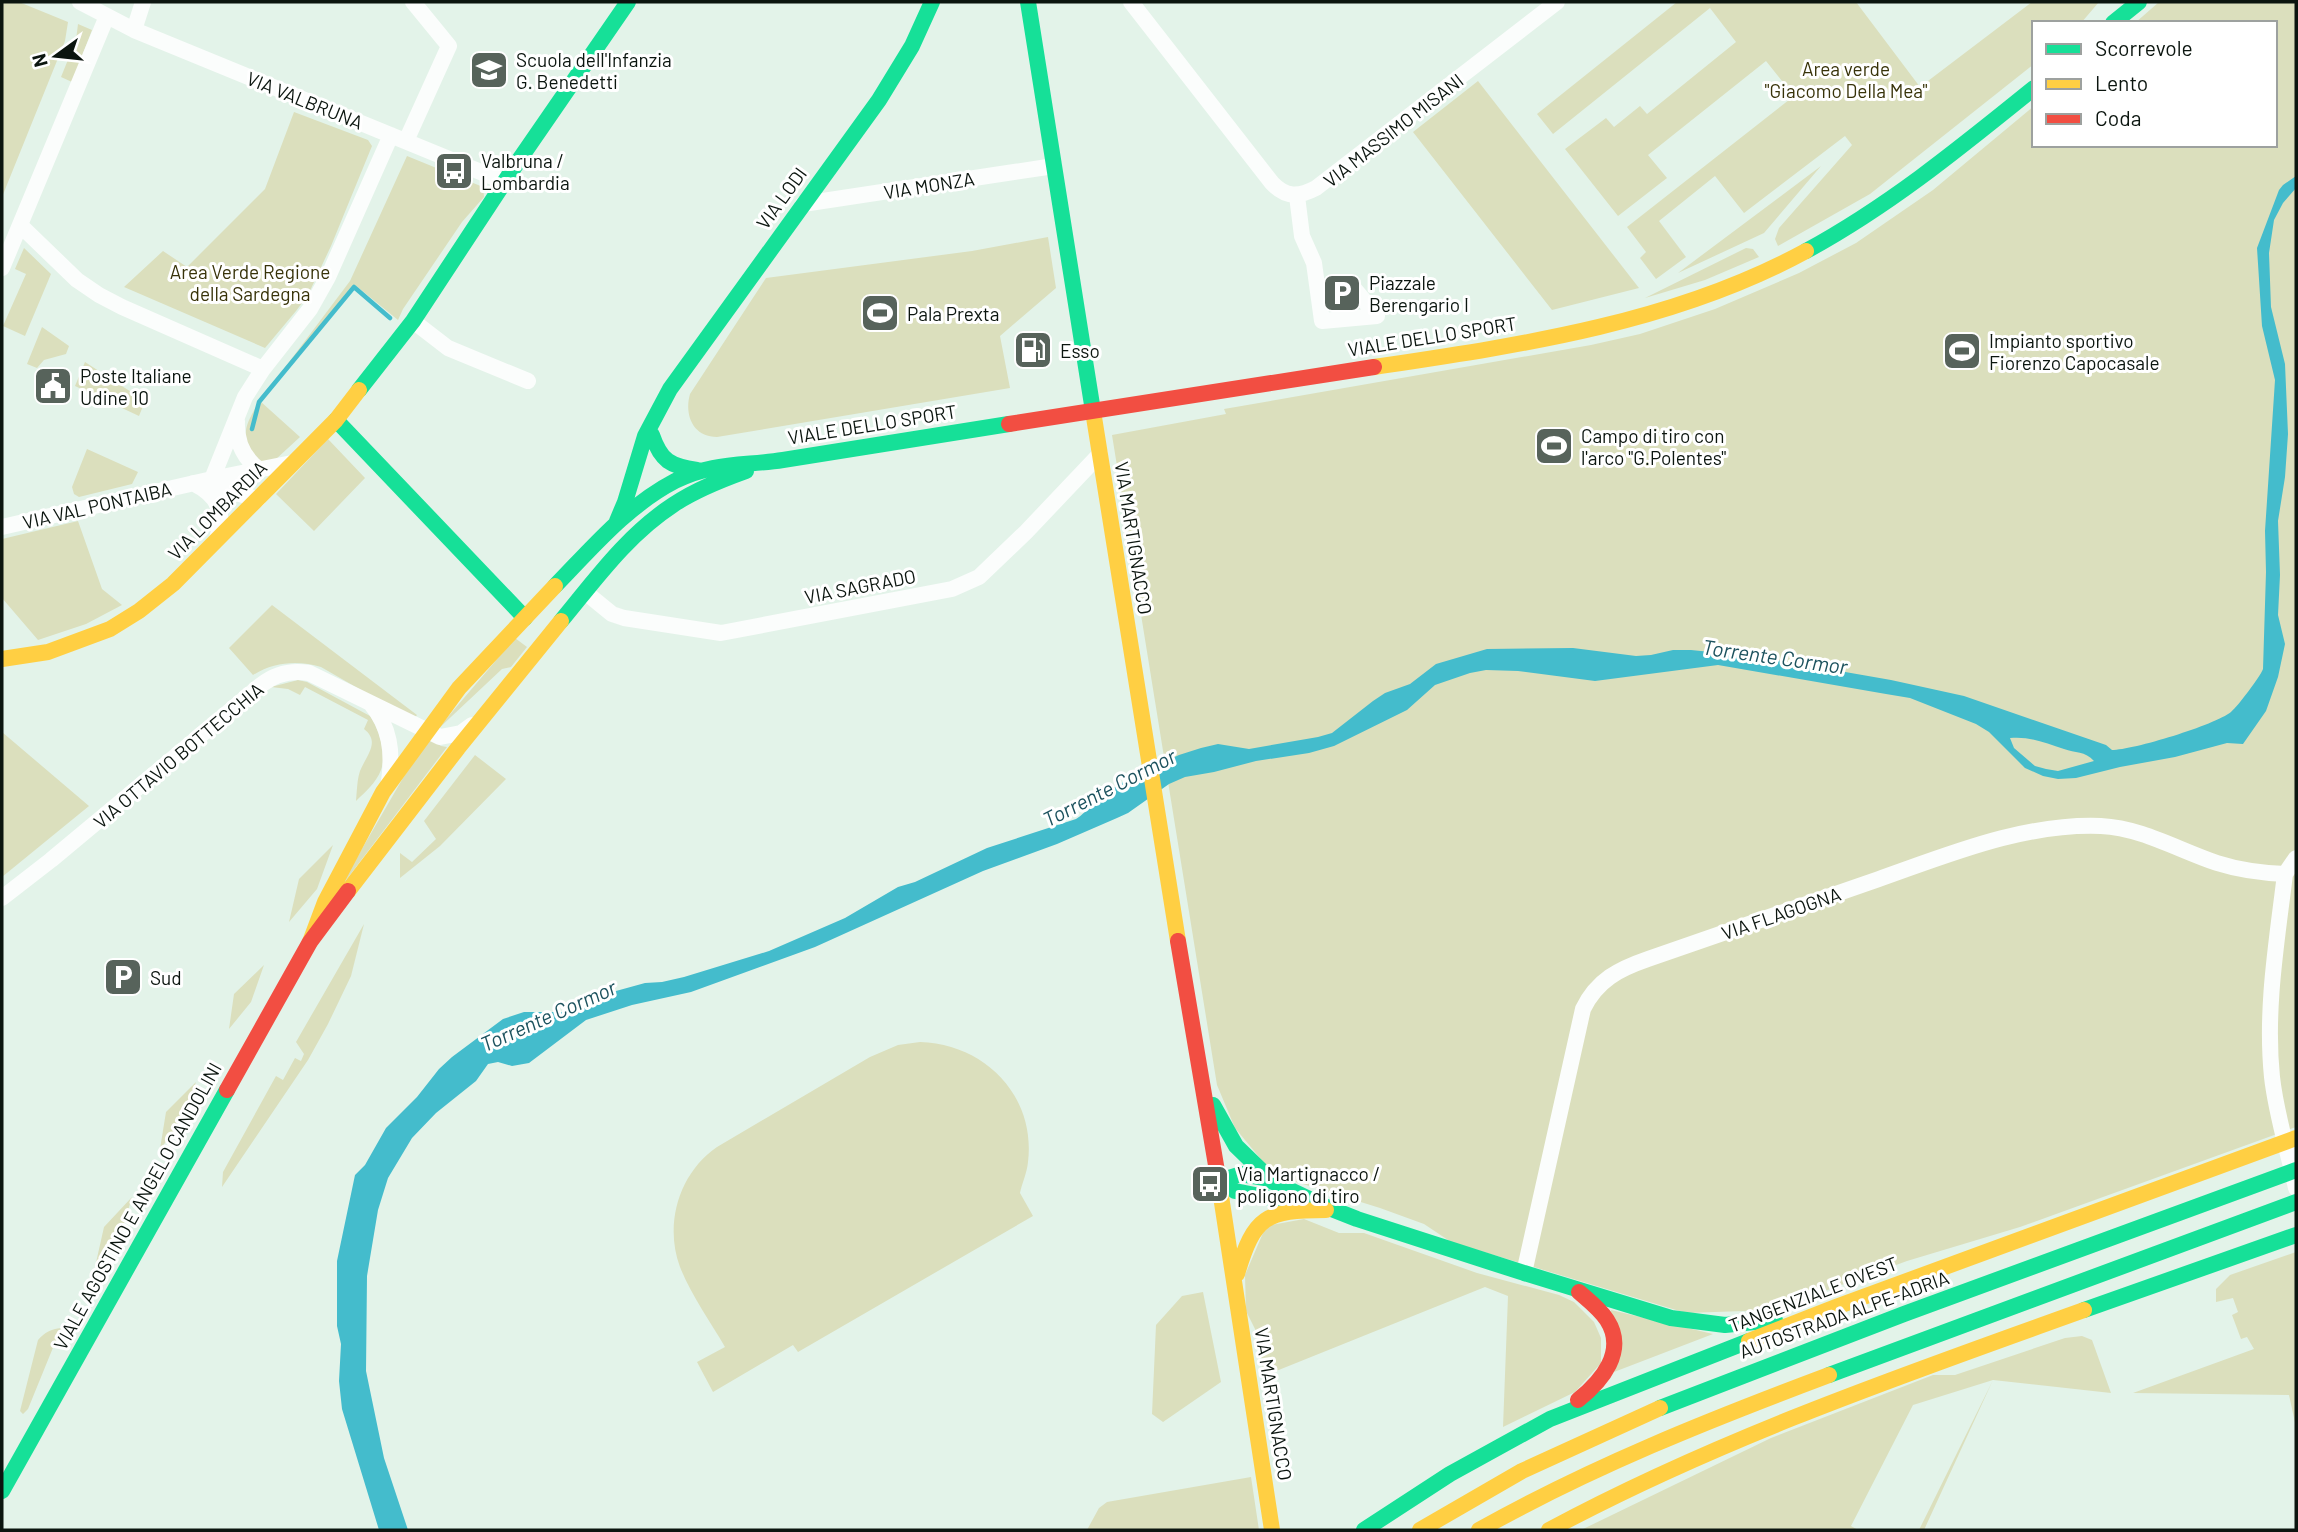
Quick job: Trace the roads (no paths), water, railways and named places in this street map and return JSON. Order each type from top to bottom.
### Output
[{"type":"main road","name":"VIA LOMBARDIA","points":[[2,659],[48,652],[110,629],[139,611],[173,584],[336,420],[413,321],[628,2]]},
{"type":"main road","name":"VIA LODI","points":[[615,523],[625,502],[638,453],[670,389],[898,73],[932,2]]},
{"type":"main road","name":"VIA MARTIGNACCO","points":[[1028,2],[1143,731],[1219,1181],[1272,1530]]},
{"type":"main road","points":[[2115,21],[2139,2]]},
{"type":"main road","name":"VIALE DELLO SPORT","points":[[525,619],[615,523],[663,486],[696,470],[723,463],[776,461],[1500,347],[1580,333],[1694,300],[1793,258],[1828,238],[1906,186],[2032,90]]},
{"type":"main road","name":"VIA LODI","points":[[631,538],[636,529],[657,415]]},
{"type":"main road","points":[[336,420],[525,619],[547,638]]},
{"type":"main road","points":[[652,435],[659,455],[665,460],[673,465],[696,470]]},
{"type":"main road","name":"VIALE DELLO SPORT","points":[[547,638],[631,538],[660,513],[688,494],[776,461]]},
{"type":"main road","name":"VIALE AGOSTINO E ANGELO CANDOLINI","points":[[310,942],[325,902],[388,784],[459,688],[525,619]]},
{"type":"main road","name":"VIALE AGOSTINO E ANGELO CANDOLINI","points":[[2,1491],[310,942],[352,884],[547,638]]},
{"type":"main road","name":"VIA MARTIGNACCO","points":[[1202,1081],[1221,1122],[1236,1146],[1255,1167],[1273,1181]]},
{"type":"main road","name":"TANGENZIALE OVEST","points":[[1364,1530],[1450,1474],[1550,1419],[1836,1307],[2296,1138]]},
{"type":"main road","name":"AUTOSTRADA ALPE-ADRIA","points":[[1420,1530],[1559,1452],[1652,1410],[2296,1170]]},
{"type":"main road","name":"VIA MARTIGNACCO","points":[[1219,1181],[1242,1173],[1273,1181],[1334,1210],[1671,1318],[1700,1323],[1751,1323],[1836,1307]]},
{"type":"main road","name":"VIA MARTIGNACCO","points":[[1219,1181],[1235,1191],[1334,1210]]},
{"type":"main road","points":[[1479,1530],[1579,1477],[1684,1430],[2289,1205]]},
{"type":"main road","name":"VIA MARTIGNACCO","points":[[1234,1283],[1250,1234],[1266,1217],[1284,1210],[1334,1210]]},
{"type":"main road","points":[[2228,1270],[2294,1240]]},
{"type":"main road","points":[[1549,1530],[1614,1495],[1817,1409],[2294,1240]]},
{"type":"main road","points":[[1550,1419],[1598,1384],[1611,1364],[1614,1343],[1609,1322],[1577,1290]]},
{"type":"main road","points":[[1938,1365],[1974,1362],[2065,1329],[2081,1330]]},
{"type":"main road","points":[[1564,1530],[1614,1495]]},
{"type":"street","name":"VIA VALBRUNA","points":[[80,2],[134,30],[505,182]]},
{"type":"street","points":[[134,30],[143,2]]},
{"type":"street","points":[[211,482],[238,412],[263,369],[310,309],[398,138],[449,46],[413,2]]},
{"type":"street","points":[[1131,2],[1272,183],[1285,194],[1297,196],[1301,236],[1314,263],[1318,290]]},
{"type":"street","name":"VIA MASSIMO MISANI","points":[[1297,196],[1317,188],[1557,2]]},
{"type":"street","points":[[2,268],[107,16]]},
{"type":"street","name":"VIA MONZA","points":[[803,204],[1054,166]]},
{"type":"street","points":[[20,225],[78,280],[99,295],[263,369]]},
{"type":"street","points":[[413,321],[448,348],[528,382]]},
{"type":"street","points":[[238,412],[237,428],[242,459],[236,474],[245,479],[258,499]]},
{"type":"street","points":[[240,446],[250,462],[260,470]]},
{"type":"street","name":"VIA SAGRADO","points":[[585,592],[612,614],[624,618],[721,633],[952,589],[979,577],[1026,532],[1099,448]]},
{"type":"street","name":"VIA VAL PONTAIBA","points":[[2,527],[295,462]]},
{"type":"street","name":"VIA VAL PONTAIBA","points":[[211,482],[258,499]]},
{"type":"street","name":"VIA VAL PONTAIBA","points":[[193,483],[207,490],[218,505],[221,524],[217,539]]},
{"type":"street","name":"VIA OTTAVIO BOTTECCHIA","points":[[2,898],[269,679],[290,672],[309,673],[440,737],[454,736],[468,729],[486,713]]},
{"type":"street","points":[[369,702],[379,714],[388,736],[392,764],[388,784]]},
{"type":"street","name":"VIA FLAGOGNA","points":[[1524,1273],[1583,1009],[1595,988],[1615,972],[1977,845],[2041,830],[2084,826],[2126,829],[2147,834],[2219,864],[2257,872],[2285,874]]},
{"type":"street","points":[[2296,858],[2285,874],[2270,1003],[2273,1080],[2296,1188]]},
{"type":"street","points":[[2,1461],[20,1458]]},
{"type":"water","name":"Torrente Cormor","points":[[2296,176],[2296,188],[2283,203],[2274,220],[2269,253],[2271,307],[2285,364],[2288,434],[2278,521],[2278,615],[2285,644],[2278,677],[2266,711],[2243,744],[2227,743],[2175,757],[2076,778],[2058,779],[2025,768],[1989,732],[1976,724],[1910,698],[1718,665],[1595,681],[1518,671],[1486,670],[1435,685],[1407,710],[1334,746],[1185,777],[1169,784],[1128,813],[1057,844],[983,871],[815,947],[691,992],[632,1005],[586,1020],[529,1063],[512,1066],[498,1062],[488,1064],[476,1081],[436,1113],[412,1138],[388,1178],[378,1210],[367,1276],[366,1371],[384,1458],[408,1530],[379,1530],[342,1409],[339,1381],[341,1344],[337,1326],[337,1261],[355,1175],[365,1165],[386,1128],[417,1097],[439,1069],[503,1019],[524,1012],[570,1012],[616,991],[684,977],[769,951],[845,918],[898,887],[915,882],[987,848],[1076,819],[1100,796],[1133,776],[1179,755],[1218,744],[1249,749],[1332,733],[1385,693],[1410,684],[1436,664],[1487,649],[1573,648],[1636,656],[1691,650],[1760,657],[1964,696],[2106,745],[2112,750],[2173,736],[2231,712],[2263,669],[2265,531],[2275,380],[2262,326],[2257,248],[2283,185]],"holes":[[[2010,738],[2037,740],[2083,754],[2094,761],[2058,771],[2035,766],[2014,748]]]},
{"type":"waterway","points":[[252,429],[259,402],[354,287],[390,318]]},
{"type":"place","name":"Scuola dell'Infanzia G. Benedetti","points":[[489,70]]},
{"type":"place","name":"Valbruna / Lombardia","points":[[454,171]]},
{"type":"place","name":"Piazzale Berengario I","points":[[1342,293]]},
{"type":"place","name":"Pala Prexta","points":[[880,313]]},
{"type":"place","name":"Esso","points":[[1033,350]]},
{"type":"place","name":"Impianto sportivo Fiorenzo Capocasale","points":[[1962,351]]},
{"type":"place","name":"Poste Italiane Udine 10","points":[[53,386]]},
{"type":"place","name":"Campo di tiro con l'arco \"G.Polentes\"","points":[[1554,446]]},
{"type":"place","name":"Sud","points":[[123,977]]},
{"type":"place","name":"Via Martignacco / poligono di tiro","points":[[1210,1184]]},
{"type":"park label","name":"Area verde \"Giacomo Della Mea\"","points":[[1846,79]]},
{"type":"park label","name":"Area Verde Regione della Sardegna","points":[[250,282]]}]
